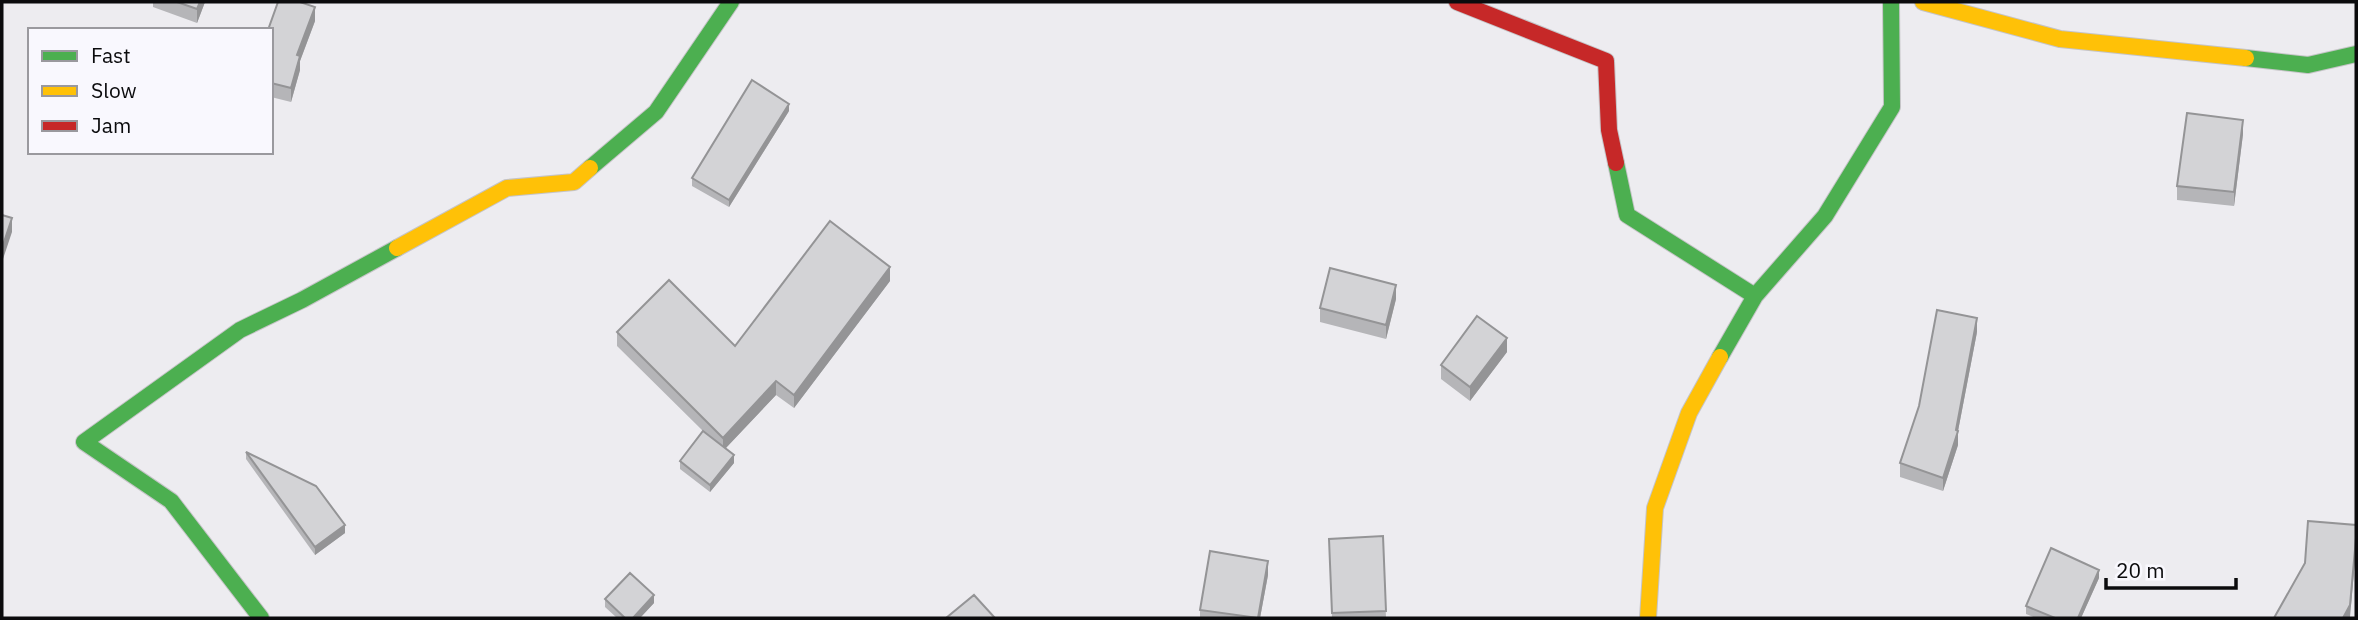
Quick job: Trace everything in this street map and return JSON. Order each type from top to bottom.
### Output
[{"type":"street","points":[[261,618],[171,501],[85,442],[240,330],[302,300],[507,188],[574,182],[656,112],[731,2]]},
{"type":"street","points":[[1457,2],[1606,61],[1609,130],[1628,215],[1755,296]]},
{"type":"street","points":[[1648,618],[1656,508],[1689,413],[1755,296],[1825,216],[1892,107],[1891,2]]},
{"type":"street","points":[[1923,2],[2060,39],[2308,65],[2356,54]]},
{"type":"building","points":[[177,2],[200,2],[197,9]]},
{"type":"building","points":[[278,2],[300,2],[315,7],[297,55],[300,56],[291,88],[273,84],[273,28],[269,28]]},
{"type":"building","points":[[752,80],[789,104],[729,200],[692,178]]},
{"type":"building","points":[[2187,113],[2243,120],[2234,192],[2177,186]]},
{"type":"building","points":[[2,215],[12,218],[2,248]]},
{"type":"building","points":[[830,221],[890,267],[794,395],[776,381],[723,438],[617,332],[669,280],[735,346]]},
{"type":"building","points":[[1330,268],[1396,285],[1386,325],[1320,308]]},
{"type":"building","points":[[1937,310],[1977,318],[1956,430],[1958,431],[1943,478],[1900,463],[1919,406]]},
{"type":"building","points":[[1477,316],[1507,338],[1470,387],[1441,365]]},
{"type":"building","points":[[703,431],[734,455],[710,485],[680,461]]},
{"type":"building","points":[[246,452],[316,486],[345,525],[315,547]]},
{"type":"building","points":[[2308,521],[2356,525],[2350,605],[2343,618],[2274,618],[2305,563]]},
{"type":"building","points":[[1383,536],[1386,611],[1332,613],[1329,539]]},
{"type":"building","points":[[2051,548],[2099,570],[2078,618],[2055,618],[2026,606]]},
{"type":"building","points":[[1210,551],[1268,561],[1258,618],[1200,610]]},
{"type":"building","points":[[630,573],[654,595],[633,618],[625,618],[605,599]]},
{"type":"building","points":[[974,595],[995,618],[946,618]]},
{"type":"traffic: fast","points":[[590,168],[656,112],[731,2]]},
{"type":"traffic: fast","points":[[1720,357],[1755,296],[1825,216],[1892,107],[1891,2]]},
{"type":"traffic: fast","points":[[2246,58],[2308,65],[2356,54]]},
{"type":"traffic: fast","points":[[1616,163],[1627,215],[1755,296]]},
{"type":"traffic: fast","points":[[261,618],[171,501],[84,442],[240,330],[302,300],[397,248]]},
{"type":"traffic: slow","points":[[1923,2],[2060,39],[2246,58]]},
{"type":"traffic: slow","points":[[397,248],[507,188],[574,182],[590,168]]},
{"type":"traffic: slow","points":[[1648,618],[1655,508],[1689,413],[1720,357]]},
{"type":"traffic: jam","points":[[1457,2],[1606,61],[1609,130],[1616,163]]}]
